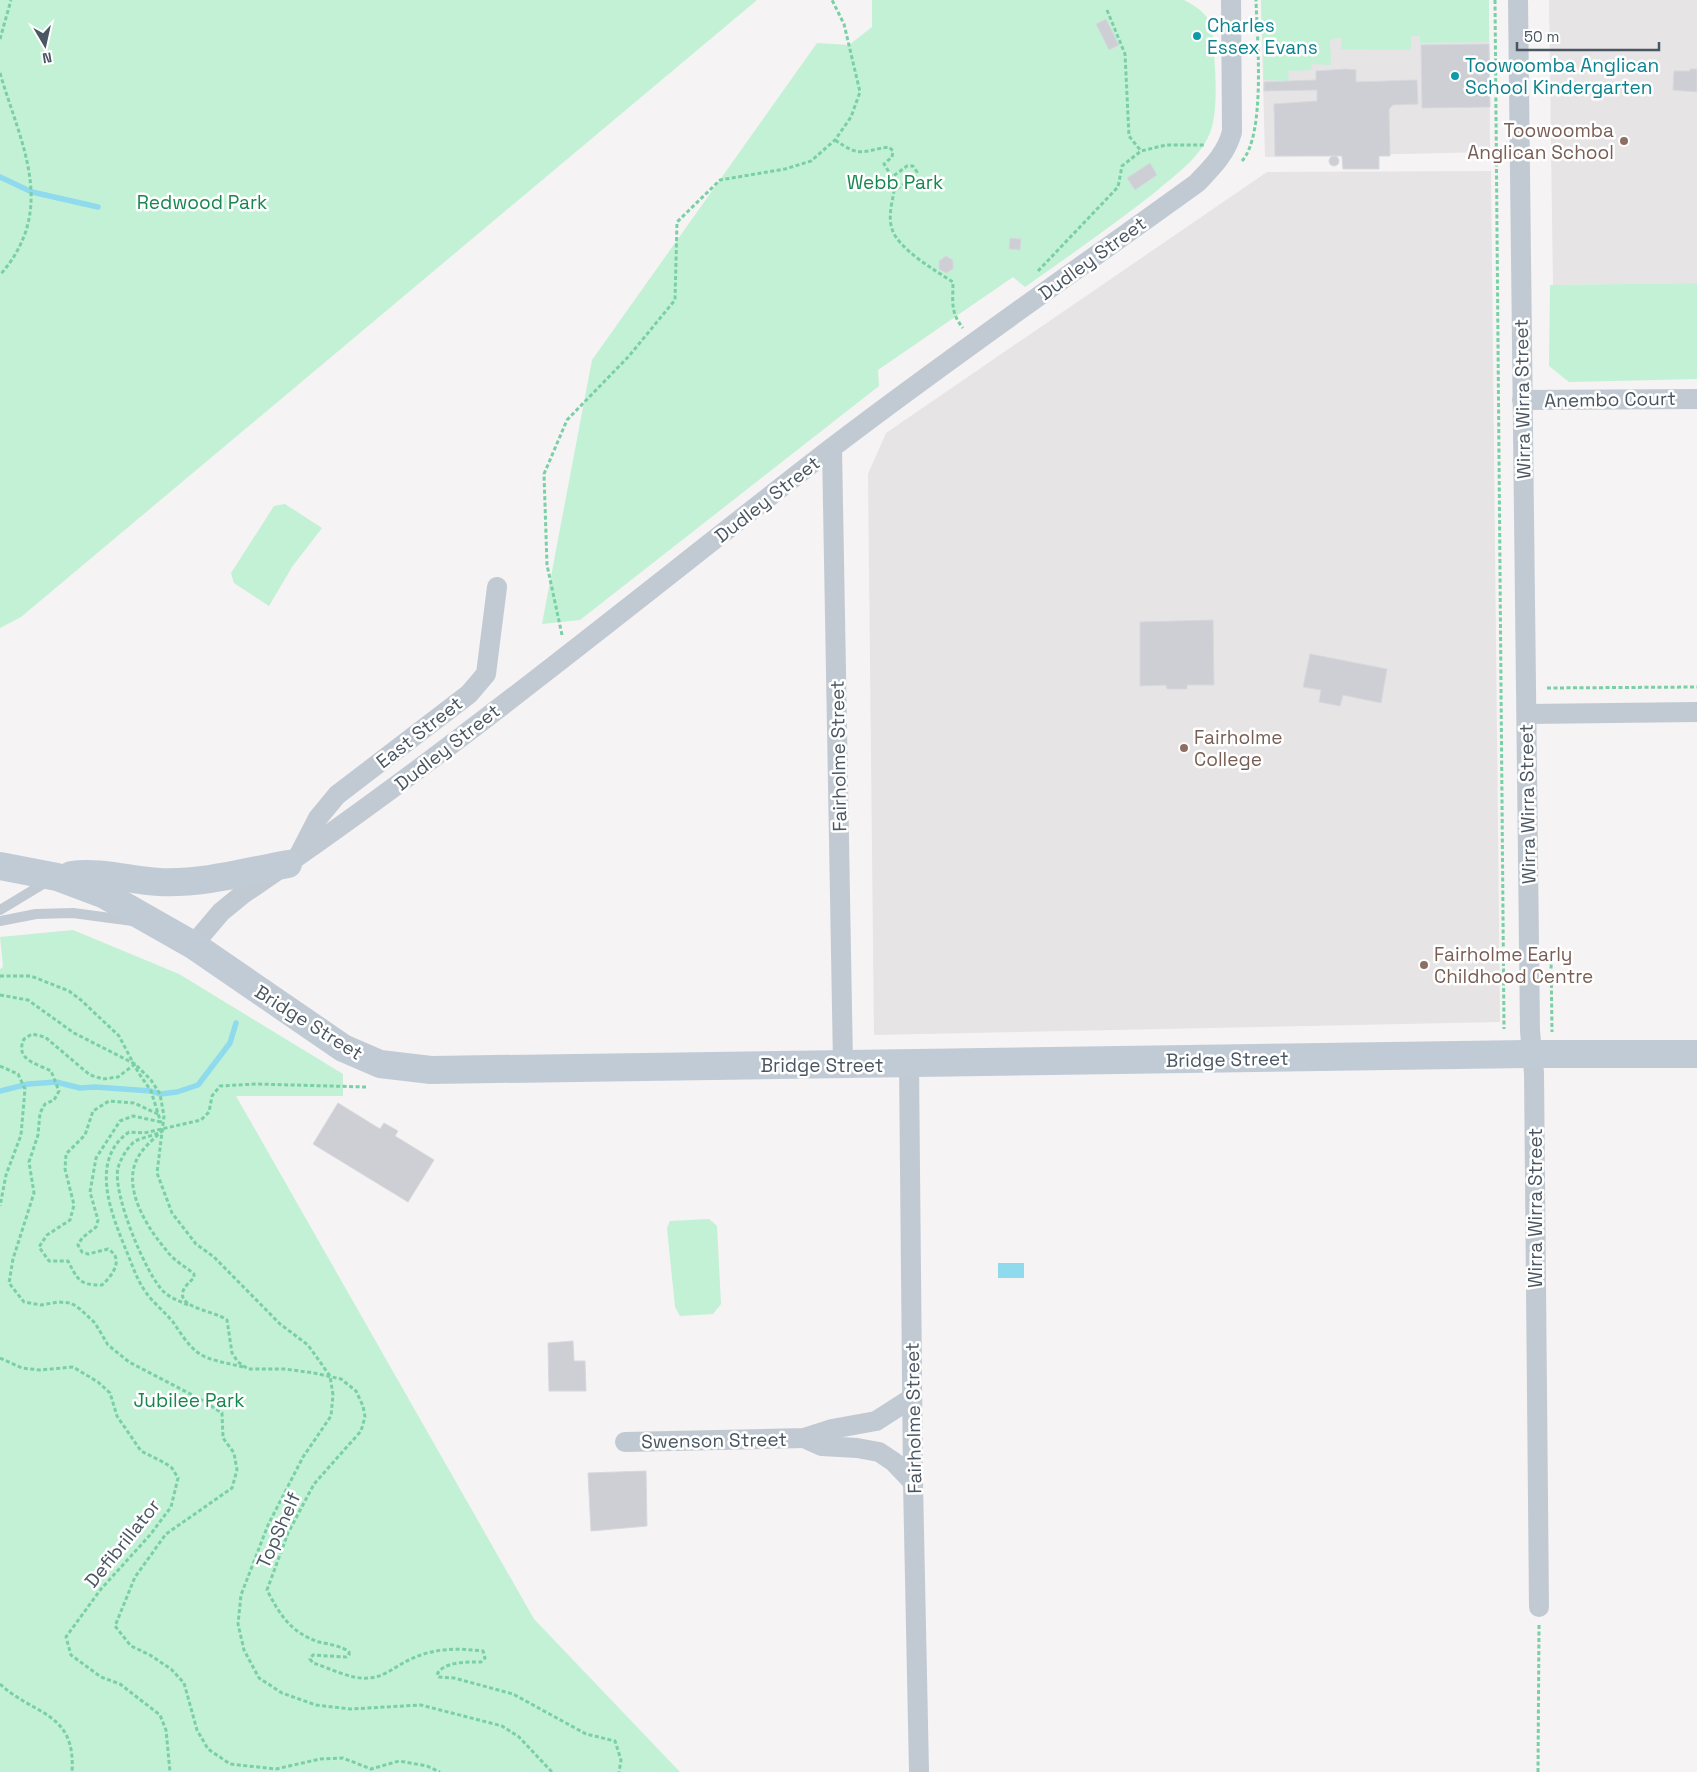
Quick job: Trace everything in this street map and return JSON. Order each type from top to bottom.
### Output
[{"type":"street","name":"Dudley Street","points":[[193,945],[221,912],[401,782],[832,448],[974,342],[1197,183],[1221,157],[1228,145],[1234,114],[1231,0]]},
{"type":"street","name":"Wirra Wirra Street","points":[[1518,0],[1526,714],[1532,1054],[1534,1073],[1539,1607]]},
{"type":"street","name":"Anembo Court","points":[[1522,400],[1697,398]]},
{"type":"street","name":"Fairholme Street","points":[[832,448],[843,1064]]},
{"type":"street","name":"East Street","points":[[293,861],[318,818],[338,795],[469,694],[486,674],[497,587]]},
{"type":"street","points":[[1526,714],[1697,712]]},
{"type":"street","points":[[57,877],[86,873],[158,882],[189,882],[293,861]]},
{"type":"street","name":"Bridge Street","points":[[0,866],[57,877],[105,895],[193,945],[343,1048],[380,1064],[399,1067],[431,1070],[1532,1054],[1697,1054]]},
{"type":"street","name":"Fairholme Street","points":[[909,1064],[913,1482],[919,1772]]},
{"type":"street","name":"Swenson Street","points":[[624,1442],[804,1438],[832,1429],[876,1421],[912,1398]]},
{"type":"street","name":"Swenson Street","points":[[804,1438],[822,1446],[857,1448],[879,1452],[894,1462],[913,1482]]},
{"type":"lane","points":[[0,910],[57,877]]},
{"type":"lane","points":[[0,921],[36,914],[74,913],[159,925]]},
{"type":"path","points":[[0,39],[11,0]]},
{"type":"path","points":[[568,652],[547,565],[544,474],[567,420],[629,356],[675,300],[677,222],[720,180],[785,169],[811,161],[835,140],[851,118],[860,92],[844,24],[832,0]]},
{"type":"path","points":[[1240,164],[1249,152],[1257,120],[1256,0]]},
{"type":"path","points":[[1495,0],[1504,1029]]},
{"type":"path","points":[[1107,10],[1125,54],[1128,73],[1129,136],[1141,151]]},
{"type":"path","points":[[0,73],[24,144],[30,170],[32,192],[31,214],[25,236],[12,261],[0,275]]},
{"type":"path","points":[[835,140],[850,150],[862,153],[889,146],[893,151],[892,157],[884,164],[892,177],[907,166],[913,166],[917,172],[915,176],[894,191],[890,216],[892,230],[904,246],[953,282],[953,311],[961,325]]},
{"type":"path","points":[[1032,278],[1118,187],[1122,166],[1141,151],[1166,145],[1228,145]]},
{"type":"path","points":[[1547,688],[1697,687]]},
{"type":"path","points":[[0,976],[31,976],[69,991],[81,1000],[119,1036],[150,1091],[163,1130]]},
{"type":"path","points":[[0,995],[28,1000],[74,1033],[135,1064],[151,1080],[160,1094],[164,1116],[157,1174],[172,1213],[196,1244],[214,1257],[280,1324],[308,1344],[330,1376],[333,1395],[331,1416],[304,1457],[268,1525],[241,1595],[238,1624],[244,1650],[259,1678],[282,1693],[316,1704],[351,1710],[421,1705],[502,1726],[519,1737],[552,1772]]},
{"type":"path","name":"Defibrillator","points":[[135,1064],[118,1077],[103,1079],[90,1075],[45,1037],[32,1034],[24,1039],[22,1047],[25,1057],[36,1066],[51,1071],[59,1091],[57,1096],[45,1104],[40,1113],[38,1135],[29,1162],[34,1193],[13,1259],[9,1283],[24,1302],[41,1305],[58,1302],[71,1304],[80,1309],[95,1323],[108,1345],[129,1362],[200,1399],[222,1414],[222,1438],[234,1453],[237,1470],[232,1488],[166,1534],[135,1577],[115,1626],[130,1646],[150,1655],[171,1669],[184,1683],[197,1730],[208,1749],[230,1764],[276,1769],[320,1759],[343,1758],[371,1771],[399,1762],[427,1766],[440,1772]]},
{"type":"path","points":[[0,1066],[18,1074],[25,1089],[21,1135],[6,1175],[0,1206]]},
{"type":"path","points":[[330,1376],[285,1369],[248,1369],[207,1358],[196,1351],[145,1292],[135,1275],[109,1207],[107,1166],[119,1139],[129,1132],[144,1133],[163,1130],[201,1120],[209,1112],[212,1096],[220,1086],[256,1084],[366,1087]]},
{"type":"path","points":[[158,1114],[134,1104],[109,1101],[93,1111],[85,1135],[66,1154],[65,1169],[74,1205],[70,1220],[47,1234],[39,1247],[49,1261],[68,1261],[78,1280],[88,1285],[102,1285],[112,1276],[116,1268],[116,1257],[113,1252],[108,1250],[88,1254],[82,1252],[78,1245],[82,1238],[96,1227],[98,1220],[90,1192],[96,1158],[120,1121],[133,1116],[161,1122]]},
{"type":"path","points":[[163,1130],[138,1156],[134,1165],[134,1187],[147,1224],[166,1250],[194,1274],[194,1278],[186,1284],[183,1290],[184,1300],[191,1306]]},
{"type":"path","points":[[163,1130],[132,1143],[118,1168],[117,1179],[125,1213],[135,1240],[157,1283],[174,1300],[201,1311],[220,1314],[227,1320],[232,1353],[238,1362],[248,1369]]},
{"type":"path","name":"Defibrillator","points":[[0,1358],[22,1368],[40,1370],[73,1367],[98,1382],[110,1393],[117,1416],[140,1451],[172,1468],[178,1478],[171,1508],[101,1589],[66,1637],[71,1655],[101,1677],[120,1684],[160,1715],[166,1730],[170,1772]]},
{"type":"path","name":"TopShelf","points":[[330,1376],[340,1379],[356,1390],[363,1406],[365,1417],[361,1431],[314,1484],[288,1533],[267,1590],[282,1618],[292,1627],[317,1641],[349,1652],[349,1655],[346,1657],[313,1655],[310,1658],[313,1663],[342,1673],[368,1679],[386,1674],[411,1659],[437,1650],[462,1648],[483,1651],[485,1658],[481,1662],[456,1663],[442,1668],[437,1675],[513,1694],[586,1734],[615,1741],[621,1760],[618,1772]]},
{"type":"path","points":[[1538,1772],[1539,1607]]},
{"type":"path","points":[[0,1684],[30,1705],[51,1716],[63,1728],[72,1756],[72,1772]]},
{"type":"shaded area","name":"Toowoomba Anglican School","points":[[1261,0],[1489,0],[1490,152],[1265,157]]},
{"type":"shaded area","name":"Toowoomba Anglican School","points":[[1549,0],[1697,0],[1697,283],[1553,285]]},
{"type":"shaded area","name":"Fairholme College","points":[[1491,171],[1500,1022],[874,1035],[868,474],[886,433],[1267,172]]},
{"type":"green space","name":"Redwood Park","points":[[0,0],[757,0],[21,617],[0,628]]},
{"type":"green space","name":"Webb Park","points":[[872,0],[1184,0],[1201,11],[1212,27],[1216,96],[1210,133],[1193,159],[1154,193],[1025,287],[1013,277],[878,370],[879,386],[580,620],[542,624],[592,360],[817,43],[849,45],[872,27]]},
{"type":"green space","points":[[1261,0],[1489,0],[1489,42],[1420,43],[1420,36],[1411,36],[1411,50],[1341,49],[1342,38],[1330,39],[1331,65],[1312,64],[1311,70],[1288,71],[1289,81],[1264,80]]},
{"type":"green space","points":[[1697,283],[1697,379],[1569,382],[1549,366],[1550,285]]},
{"type":"green space","points":[[285,504],[322,528],[292,567],[269,606],[234,583],[231,573],[274,506]]},
{"type":"green space","name":"Jubilee Park","points":[[73,930],[179,974],[343,1074],[343,1096],[236,1096],[534,1619],[680,1772],[0,1772],[0,969],[3,967],[0,937]]},
{"type":"green space","points":[[709,1219],[717,1226],[721,1304],[713,1314],[680,1316],[675,1307],[667,1228],[670,1221]]},
{"type":"water","points":[[998,1263],[1024,1263],[1024,1278],[998,1278]]},
{"type":"building","points":[[1106,19],[1119,45],[1109,50],[1096,24]]},
{"type":"building","name":"Toowoomba Anglican School Kindergarten","points":[[1489,44],[1490,107],[1422,108],[1421,45]]},
{"type":"building","points":[[1690,69],[1697,69],[1697,92],[1673,90],[1674,71],[1690,71]]},
{"type":"building","points":[[1356,70],[1356,82],[1417,80],[1418,104],[1393,105],[1389,109],[1390,156],[1379,156],[1379,169],[1343,169],[1342,156],[1275,156],[1274,104],[1317,101],[1317,90],[1264,91],[1264,82],[1316,80],[1316,71]]},
{"type":"building","points":[[1334,156],[1339,161],[1334,166],[1329,161]]},
{"type":"building","points":[[1150,163],[1157,175],[1135,190],[1127,178]]},
{"type":"building","points":[[1010,238],[1021,239],[1020,250],[1009,249]]},
{"type":"building","points":[[946,256],[953,260],[953,269],[946,273],[939,269],[939,261]]},
{"type":"building","points":[[1213,620],[1214,685],[1187,685],[1187,689],[1167,689],[1166,685],[1140,686],[1140,622]]},
{"type":"building","points":[[1310,654],[1387,669],[1381,703],[1343,695],[1340,706],[1319,702],[1321,690],[1303,687]]},
{"type":"building","points":[[338,1103],[380,1129],[384,1123],[398,1131],[395,1136],[434,1160],[408,1202],[313,1144]]},
{"type":"building","points":[[573,1341],[574,1361],[585,1361],[586,1391],[549,1391],[548,1343]]},
{"type":"building","points":[[646,1471],[647,1526],[591,1531],[588,1473]]},
{"type":"waterway","points":[[0,177],[32,192],[98,207]]},
{"type":"waterway","points":[[0,1091],[28,1084],[56,1082],[80,1088],[95,1087],[151,1091],[160,1094],[177,1092],[198,1085],[230,1043],[236,1023]]},
{"type":"place","name":"Charles Essex Evans","points":[[1197,36]]},
{"type":"place","name":"Toowoomba Anglican School Kindergarten","points":[[1455,76]]},
{"type":"place","name":"Toowoomba Anglican School","points":[[1624,141]]},
{"type":"place","name":"Fairholme College","points":[[1184,748]]},
{"type":"place","name":"Fairholme Early Childhood Centre","points":[[1424,965]]}]
